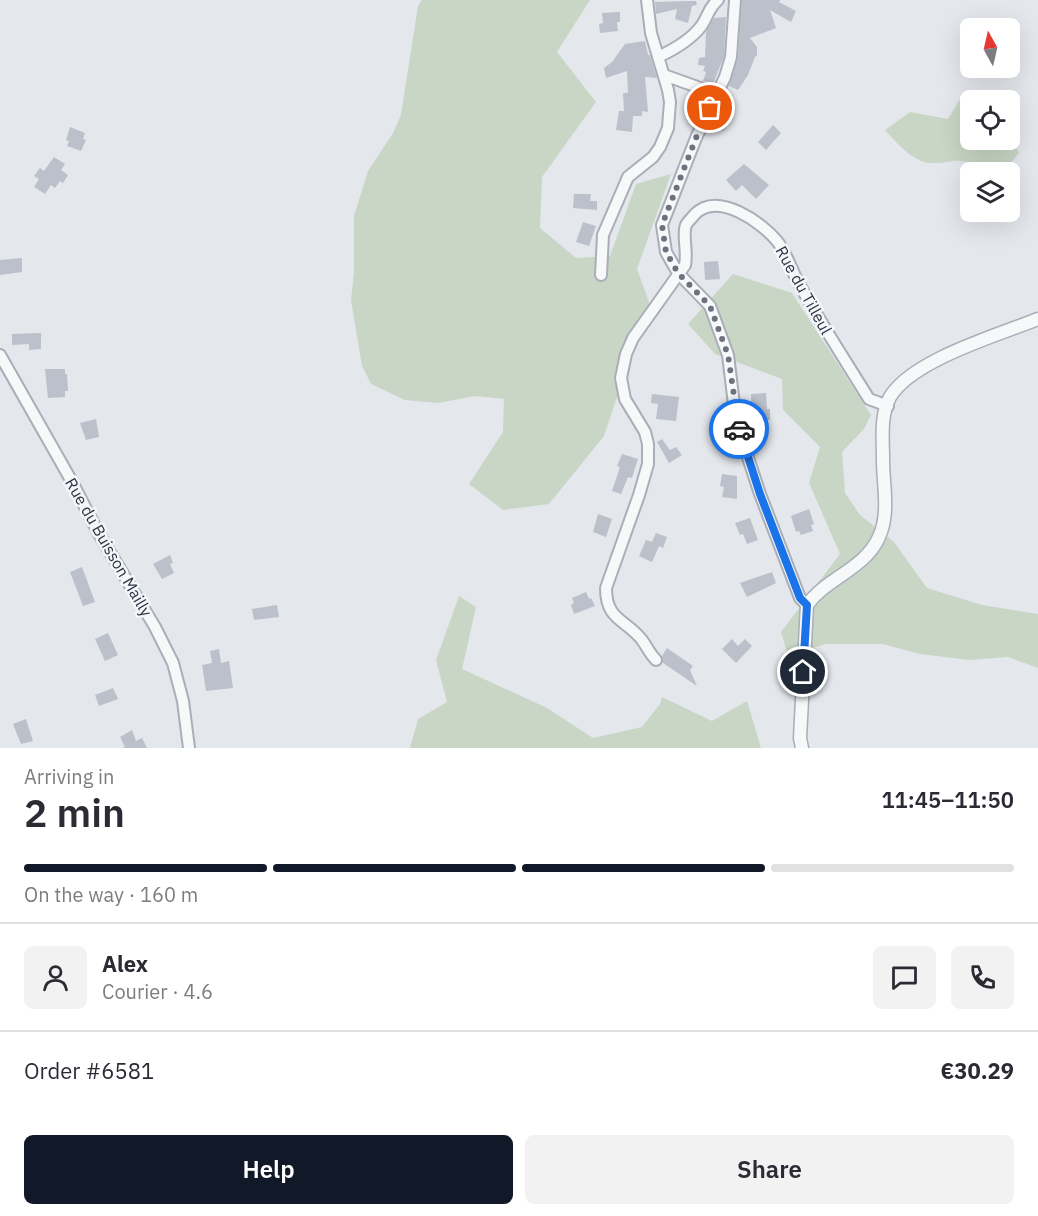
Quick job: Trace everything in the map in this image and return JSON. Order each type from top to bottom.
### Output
[{"type":"street","points":[[601,275],[603,235],[628,177],[653,158],[668,128],[670,102],[651,33],[647,0]]},
{"type":"street","points":[[658,57],[672,50],[696,31],[701,26],[711,5],[718,0]]},
{"type":"street","points":[[735,0],[730,57],[717,94],[696,138],[662,225],[666,252],[678,273],[710,306],[725,345],[736,421],[764,504],[800,598],[807,605]]},
{"type":"street","points":[[664,75],[717,94]]},
{"type":"street","name":"Rue du Tilleul","points":[[656,660],[641,639],[612,614],[606,600],[606,588],[648,464],[648,444],[645,432],[625,399],[621,378],[626,354],[633,338],[685,265],[688,254],[686,224],[706,206],[718,206],[735,210],[749,217],[778,242],[798,282],[869,399],[888,406]]},
{"type":"street","points":[[802,748],[800,738],[807,605],[815,593],[866,557],[879,537],[885,514],[883,422],[890,398],[918,369],[1038,319]]},
{"type":"street","name":"Rue du Buisson Mailly","points":[[0,355],[99,534],[155,627],[173,663],[183,700],[189,748]]},
{"type":"green space","points":[[422,0],[590,0],[557,52],[596,102],[542,177],[540,228],[576,258],[610,256],[636,184],[671,174],[637,269],[649,302],[604,436],[549,504],[503,510],[469,484],[503,432],[504,399],[475,396],[439,403],[405,400],[371,384],[362,366],[351,300],[354,272],[354,216],[368,171],[393,133],[401,115],[418,6]]},
{"type":"green space","points":[[960,99],[960,150],[1017,150],[1019,153],[1011,162],[925,162],[906,151],[885,130],[910,112],[948,119]]},
{"type":"green space","points":[[733,274],[792,293],[871,415],[864,429],[842,452],[845,493],[860,515],[894,542],[927,588],[982,605],[1038,614],[1038,668],[1008,657],[969,660],[920,654],[883,644],[826,644],[788,655],[781,632],[840,554],[809,483],[820,447],[783,410],[782,379],[715,354],[688,324]]},
{"type":"green space","points":[[459,596],[476,607],[462,669],[547,708],[593,738],[642,727],[660,704],[662,697],[712,721],[747,701],[761,748],[410,748],[418,719],[447,702],[436,660]]},
{"type":"building","points":[[742,0],[780,0],[779,2],[796,11],[791,22],[770,10],[776,28],[750,38],[757,47],[757,55],[738,90],[729,86],[738,58]]},
{"type":"building","points":[[696,1],[697,5],[692,6],[688,23],[675,19],[677,9],[656,14],[655,2]]},
{"type":"building","points":[[620,12],[620,22],[617,22],[618,31],[600,33],[599,24],[603,23],[602,13]]},
{"type":"building","points":[[726,17],[724,56],[713,84],[703,81],[705,66],[698,65],[699,58],[705,57],[706,32],[714,18]]},
{"type":"building","points":[[645,41],[657,78],[645,77],[648,112],[642,111],[642,116],[633,116],[632,132],[616,130],[619,111],[624,111],[623,93],[628,93],[627,71],[606,78],[604,68],[612,62],[625,44]]},
{"type":"building","points":[[723,111],[732,117],[723,131],[713,124]]},
{"type":"building","points":[[773,125],[781,133],[766,150],[758,142]]},
{"type":"building","points":[[70,127],[85,133],[83,139],[86,140],[81,151],[67,146],[69,141],[66,140]]},
{"type":"building","points":[[54,157],[65,164],[61,170],[68,175],[63,183],[60,181],[55,188],[51,185],[45,194],[34,187],[39,179],[34,176],[40,168],[44,171]]},
{"type":"building","points":[[744,164],[769,185],[756,199],[742,185],[736,191],[726,180]]},
{"type":"building","points":[[574,194],[591,194],[590,201],[597,201],[597,210],[573,208]]},
{"type":"building","points":[[583,222],[596,226],[589,246],[576,242]]},
{"type":"building","points":[[22,258],[22,272],[0,275],[0,260]]},
{"type":"building","points":[[718,261],[720,279],[705,280],[704,262]]},
{"type":"building","points":[[41,333],[41,349],[29,350],[29,344],[12,345],[12,334]]},
{"type":"building","points":[[45,369],[65,369],[68,391],[65,391],[65,397],[48,398]]},
{"type":"building","points":[[766,393],[770,420],[752,421],[751,394]]},
{"type":"building","points":[[652,394],[679,397],[676,421],[656,419],[658,404],[651,403]]},
{"type":"building","points":[[96,419],[99,437],[86,440],[80,423]]},
{"type":"building","points":[[662,439],[670,450],[676,447],[682,455],[669,463],[657,442]]},
{"type":"building","points":[[622,454],[638,459],[632,478],[628,477],[621,494],[612,491]]},
{"type":"building","points":[[722,474],[737,476],[737,499],[722,497],[724,487],[720,486]]},
{"type":"building","points":[[809,509],[814,524],[811,525],[813,531],[801,535],[799,531],[796,532],[791,516]]},
{"type":"building","points":[[598,514],[612,519],[606,537],[593,532]]},
{"type":"building","points":[[750,518],[758,540],[747,544],[735,523]]},
{"type":"building","points":[[656,533],[667,537],[663,548],[659,546],[652,562],[639,556],[646,540],[652,542]]},
{"type":"building","points":[[170,555],[173,563],[170,564],[174,573],[162,579],[153,564]]},
{"type":"building","points":[[82,567],[95,602],[83,606],[70,572]]},
{"type":"building","points":[[772,572],[776,583],[747,597],[740,583]]},
{"type":"building","points":[[586,592],[595,606],[574,614],[571,605],[574,603],[572,598]]},
{"type":"building","points":[[277,605],[279,617],[254,620],[252,609]]},
{"type":"building","points":[[108,633],[118,655],[105,661],[95,639]]},
{"type":"building","points":[[732,639],[738,646],[745,639],[752,646],[736,663],[722,649]]},
{"type":"building","points":[[667,648],[693,666],[690,670],[697,686],[663,663],[662,656]]},
{"type":"building","points":[[219,649],[221,663],[229,661],[233,688],[206,691],[202,665],[212,663],[210,651]]},
{"type":"building","points":[[113,688],[118,699],[99,706],[95,695]]},
{"type":"building","points":[[26,719],[33,741],[21,744],[13,724]]},
{"type":"building","points":[[132,730],[136,741],[142,738],[147,748],[122,748],[125,747],[120,737]]},
{"type":"way so far","points":[[710,108],[662,225],[666,252],[678,273],[710,306],[728,355],[739,429]]},
{"type":"route","points":[[739,429],[760,494],[800,598],[807,605],[803,672]]}]
